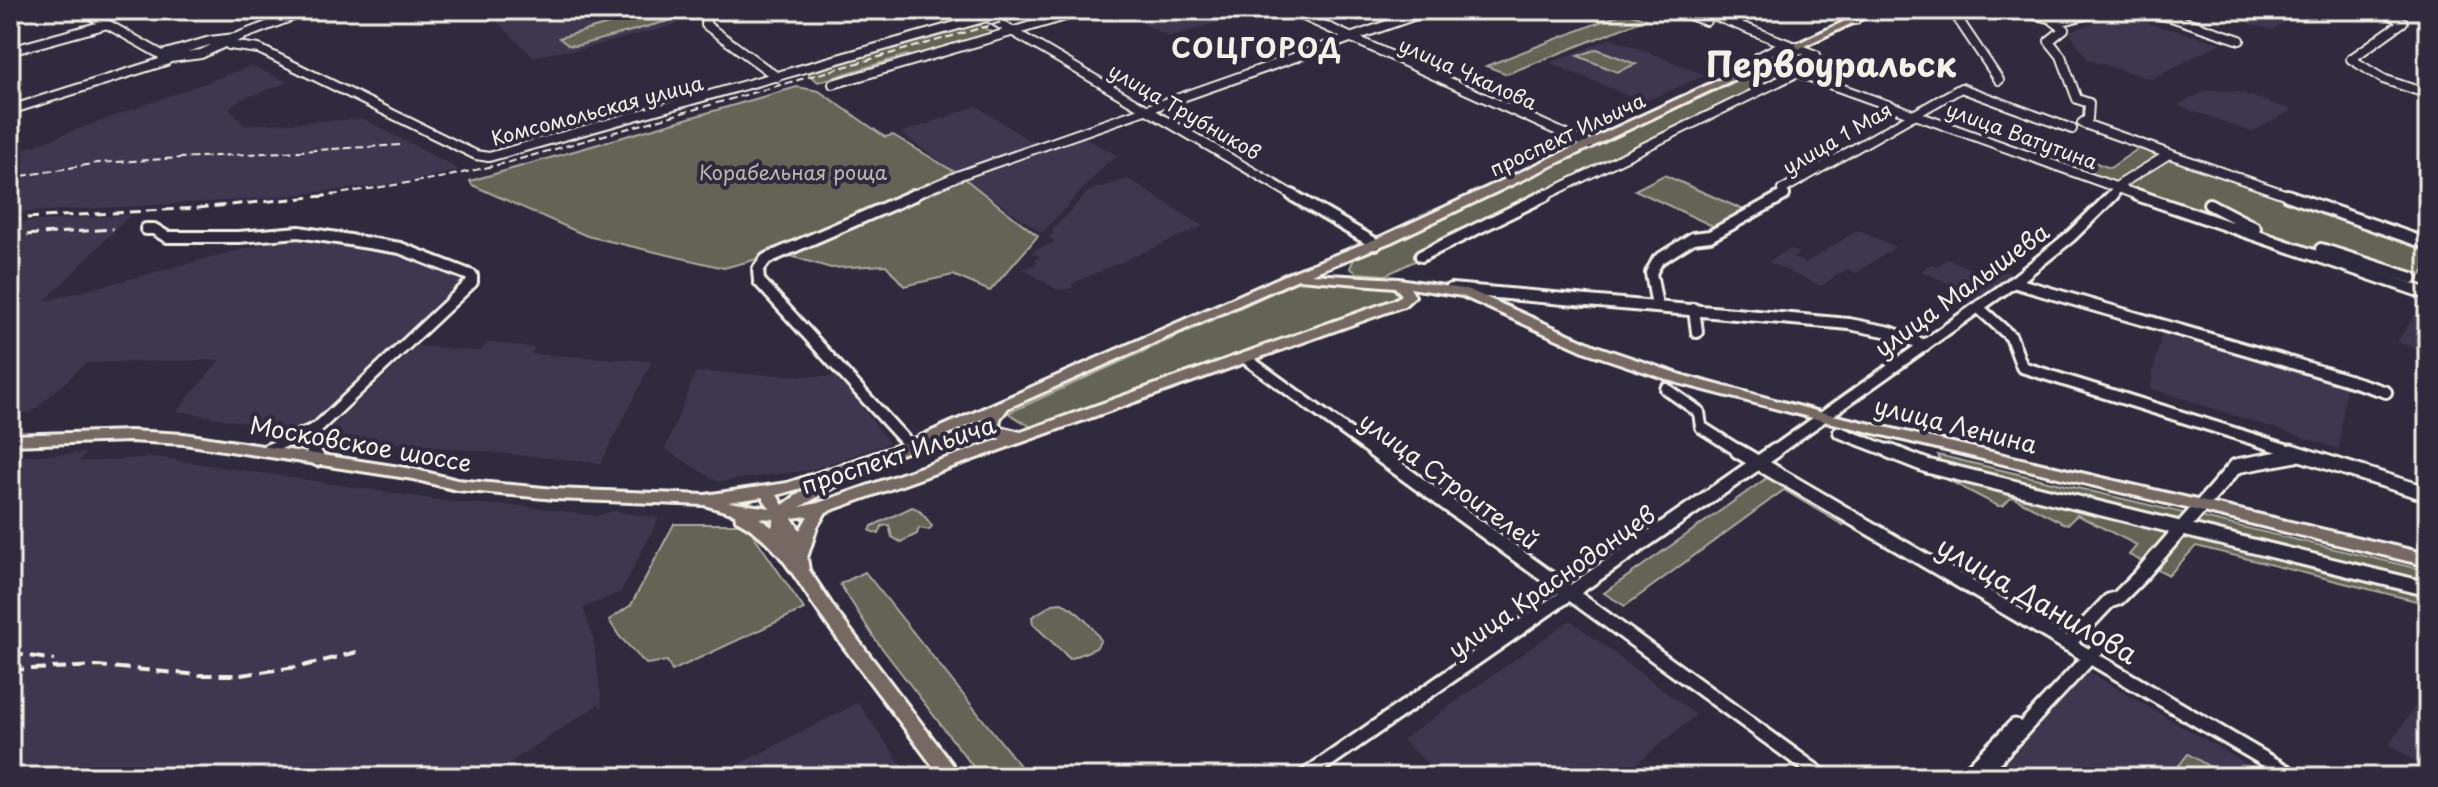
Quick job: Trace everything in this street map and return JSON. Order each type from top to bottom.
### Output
[{"type":"main road","name":"проспект Ильича","points":[[780,543],[778,530],[782,515],[801,497],[903,448],[1294,276],[1376,244],[1768,62],[1786,46],[1876,10]]},
{"type":"main road","points":[[1351,254],[1346,261],[1346,269],[1355,279]]},
{"type":"main road","name":"улица Ленина","points":[[1294,276],[1440,288],[1484,300],[1591,349],[1683,380],[1820,416],[2428,560]]},
{"type":"main road","points":[[1399,283],[1409,296],[1399,303]]},
{"type":"main road","name":"улица Ленина","points":[[1399,303],[1431,296],[1484,300]]},
{"type":"main road","name":"проспект Ильича","points":[[705,500],[748,514],[782,515],[821,508],[1399,303]]},
{"type":"main road","name":"проспект Ильича","points":[[1002,406],[993,419],[992,429],[1000,434],[1028,436]]},
{"type":"main road","name":"Московское шоссе","points":[[10,440],[158,436],[318,459],[457,485],[555,494],[705,500]]},
{"type":"main road","name":"проспект Ильича","points":[[705,500],[767,492],[903,448]]},
{"type":"main road","points":[[767,492],[795,535],[801,568]]},
{"type":"main road","points":[[705,500],[756,522],[780,543],[952,777]]},
{"type":"main road","points":[[801,568],[809,527],[821,508]]},
{"type":"street","points":[[82,10],[164,58]]},
{"type":"street","points":[[10,110],[201,43],[232,41],[309,10]]},
{"type":"street","points":[[700,10],[706,15],[706,25],[777,77]]},
{"type":"street","name":"улица Трубников","points":[[976,10],[1013,28],[1376,244]]},
{"type":"street","name":"Комсомольская улица","points":[[232,41],[259,49],[476,155],[489,157],[1012,10]]},
{"type":"street","points":[[1000,17],[1026,10]]},
{"type":"street","points":[[833,84],[1064,10]]},
{"type":"street","points":[[1013,28],[1086,10]]},
{"type":"street","name":"улица Чкалова","points":[[1290,10],[1589,145]]},
{"type":"street","points":[[903,448],[759,281],[758,270],[766,259],[960,175],[1430,10]]},
{"type":"street","points":[[1421,256],[1792,72],[1816,55],[1676,10]]},
{"type":"street","points":[[1689,10],[1786,46]]},
{"type":"street","points":[[1699,10],[1786,46]]},
{"type":"street","points":[[1824,10],[1855,20]]},
{"type":"street","points":[[1943,10],[1956,16],[1999,80]]},
{"type":"street","points":[[2010,10],[2059,22],[2105,10]]},
{"type":"street","points":[[2127,10],[2171,17],[2240,40]]},
{"type":"street","points":[[2383,10],[2403,22],[2351,59],[2383,79],[2428,94]]},
{"type":"street","name":"улица Ватутина","points":[[2059,22],[2064,29],[2049,41],[2061,56],[2077,99],[2089,103],[2088,119],[2082,123],[2423,243]]},
{"type":"street","points":[[10,51],[104,25]]},
{"type":"street","name":"улица Ватутина","points":[[1768,62],[2119,189],[2424,292]]},
{"type":"street","name":"улица 1 Мая","points":[[1657,306],[1652,267],[1668,252],[1693,238],[1710,236],[1784,195],[1782,190],[1961,88],[2072,129]]},
{"type":"street","name":"улица Ватутина","points":[[2119,189],[2137,172],[2169,154]]},
{"type":"street","name":"улица Малышева","points":[[1820,416],[1980,309],[2099,212],[2118,194],[2119,189]]},
{"type":"street","points":[[2209,204],[2246,225],[2412,278]]},
{"type":"street","points":[[146,229],[154,229],[167,237],[299,232],[400,248],[472,276],[472,282],[318,427],[311,437],[310,448],[318,459]]},
{"type":"street","points":[[2423,243],[2428,230]]},
{"type":"street","points":[[2013,282],[2174,330],[2247,347],[2386,392]]},
{"type":"street","points":[[2424,292],[2428,282]]},
{"type":"street","name":"улица Ленина","points":[[1440,288],[1849,324],[1890,332],[1925,345]]},
{"type":"street","points":[[1694,309],[1697,332]]},
{"type":"street","points":[[1980,309],[2011,337],[2022,367],[2428,494]]},
{"type":"street","name":"улица Строителей","points":[[1245,358],[1823,777]]},
{"type":"street","name":"улица Данилова","points":[[1683,380],[1666,389],[1699,412],[1701,427],[2068,644],[2091,652],[2295,777]]},
{"type":"street","name":"улица Краснодонцев","points":[[1304,777],[1570,595],[1820,416]]},
{"type":"street","points":[[264,451],[318,427]]},
{"type":"street","points":[[1839,432],[1927,466],[2428,589]]},
{"type":"street","points":[[2068,644],[2109,601],[2118,598],[2140,576],[2236,466],[2301,454]]},
{"type":"street","points":[[1965,777],[2091,652]]},
{"type":"street","points":[[1978,777],[2091,652]]},
{"type":"shaded area","points":[[507,10],[662,10],[679,24],[574,51],[533,57],[489,14]]},
{"type":"shaded area","points":[[1118,10],[1227,10],[1239,16],[1170,37]]},
{"type":"shaded area","points":[[2200,10],[2302,10],[2273,30]]},
{"type":"shaded area","points":[[2132,19],[2221,43],[2151,79],[2088,60],[2069,31],[2095,23]]},
{"type":"shaded area","points":[[1612,38],[1706,75],[1644,102],[1550,63]]},
{"type":"shaded area","points":[[251,66],[289,82],[229,107],[244,125],[364,119],[460,170],[396,184],[243,200],[10,213],[10,154]]},
{"type":"shaded area","points":[[2207,90],[2239,92],[2292,110],[2252,132],[2177,105]]},
{"type":"shaded area","points":[[977,106],[1030,141],[1035,140],[1045,146],[1078,134],[1118,156],[1106,164],[1042,233],[901,133]]},
{"type":"shaded area","points":[[1128,179],[1203,226],[1071,284],[1074,288],[1058,290],[1023,269],[1038,263],[1034,260],[1040,257],[1031,252],[1055,242],[1048,236],[1054,234],[1051,231],[1089,191]]},
{"type":"shaded area","points":[[130,215],[45,301],[320,229],[409,243],[405,249],[465,275],[465,283],[325,419],[300,432],[177,411],[220,360],[86,363],[31,413],[10,414],[10,223]]},
{"type":"shaded area","points":[[1858,230],[1896,247],[1856,273],[1847,269],[1821,286],[1768,262],[1790,249],[1799,253],[1793,258],[1805,263]]},
{"type":"shaded area","points":[[1947,259],[1982,273],[1992,265],[2012,274],[1976,303],[1968,300],[1974,294],[1921,271],[1931,264],[1938,266]]},
{"type":"shaded area","points":[[2423,303],[2428,304],[2428,353],[2397,342]]},
{"type":"shaded area","points":[[2162,330],[2346,387],[2339,449],[2150,388]]},
{"type":"shaded area","points":[[488,342],[535,348],[531,354],[652,361],[601,463],[322,436],[417,346],[481,351]]},
{"type":"shaded area","points":[[696,372],[839,377],[889,443],[810,470],[718,482],[665,449]]},
{"type":"shaded area","points":[[86,453],[78,462],[156,457],[451,502],[532,507],[597,516],[612,511],[659,518],[621,592],[583,608],[593,636],[603,711],[599,704],[488,777],[10,777],[10,456]]},
{"type":"shaded area","points":[[1570,620],[1696,715],[1620,777],[1443,777],[1402,740]]},
{"type":"shaded area","points":[[2082,668],[2269,777],[1981,777]]},
{"type":"shaded area","points":[[2428,687],[2428,769],[2389,745]]},
{"type":"shaded area","points":[[858,703],[905,770],[893,777],[714,777]]},
{"type":"green space","points":[[657,12],[668,21],[576,46],[568,45],[559,38]]},
{"type":"green space","points":[[1626,12],[1646,19],[1507,74],[1486,66]]},
{"type":"green space","points":[[978,24],[996,35],[911,57],[907,55],[818,82],[808,73]]},
{"type":"green space","points":[[1597,49],[1636,64],[1617,72],[1578,56]]},
{"type":"green space","points":[[1772,65],[1798,75],[1386,275],[1357,273],[1350,268],[1355,256]]},
{"type":"green space","name":"Корабельная роща","points":[[797,87],[819,91],[885,137],[893,135],[960,175],[1038,236],[990,291],[953,275],[904,286],[886,265],[831,268],[780,253],[724,268],[587,236],[472,185],[470,181]]},
{"type":"green space","points":[[2051,147],[2110,168],[2139,148],[2428,250],[2428,267],[2413,284],[2136,193],[2037,157]]},
{"type":"green space","points":[[1664,175],[1746,211],[1717,228],[1635,190]]},
{"type":"green space","points":[[1301,280],[1392,288],[1400,297],[1031,427],[1008,413]]},
{"type":"green space","points":[[1938,455],[2428,571],[2428,604],[2196,546],[2169,575],[2129,555],[2137,545],[2077,515],[2068,524],[2063,523],[2012,497],[2003,506],[1998,506],[1948,480]]},
{"type":"green space","points":[[1771,475],[1850,520],[1843,525],[1784,490],[1625,606],[1604,593]]},
{"type":"green space","points":[[912,507],[930,523],[932,526],[929,530],[919,528],[917,534],[901,542],[892,537],[889,525],[882,526],[879,534],[870,531],[872,526]]},
{"type":"green space","points":[[674,524],[746,524],[804,609],[672,671],[667,661],[646,664],[619,636],[609,620],[631,605]]},
{"type":"green space","points":[[865,572],[1029,777],[981,777],[875,639],[840,584]]},
{"type":"green space","points":[[1061,603],[1078,613],[1093,629],[1101,640],[1096,648],[1070,659],[1033,624],[1032,617],[1053,604]]},
{"type":"green space","points":[[2188,754],[2227,777],[2170,777]]},
{"type":"railway","points":[[328,196],[445,177],[506,163],[1044,10]]},
{"type":"railway","points":[[10,178],[98,163],[400,145]]},
{"type":"railway","points":[[328,196],[334,195]]},
{"type":"railway","points":[[10,219],[198,208],[328,196]]},
{"type":"railway","points":[[319,197],[328,196]]},
{"type":"railway","points":[[10,236],[113,229]]},
{"type":"railway","points":[[10,670],[98,666],[200,675],[241,675],[303,666],[357,652]]},
{"type":"railway","points":[[10,653],[54,660]]},
{"type":"district","name":"СОЦГОРОД","points":[[1257,47]]},
{"type":"district","name":"Первоуральск","points":[[1831,63]]}]
